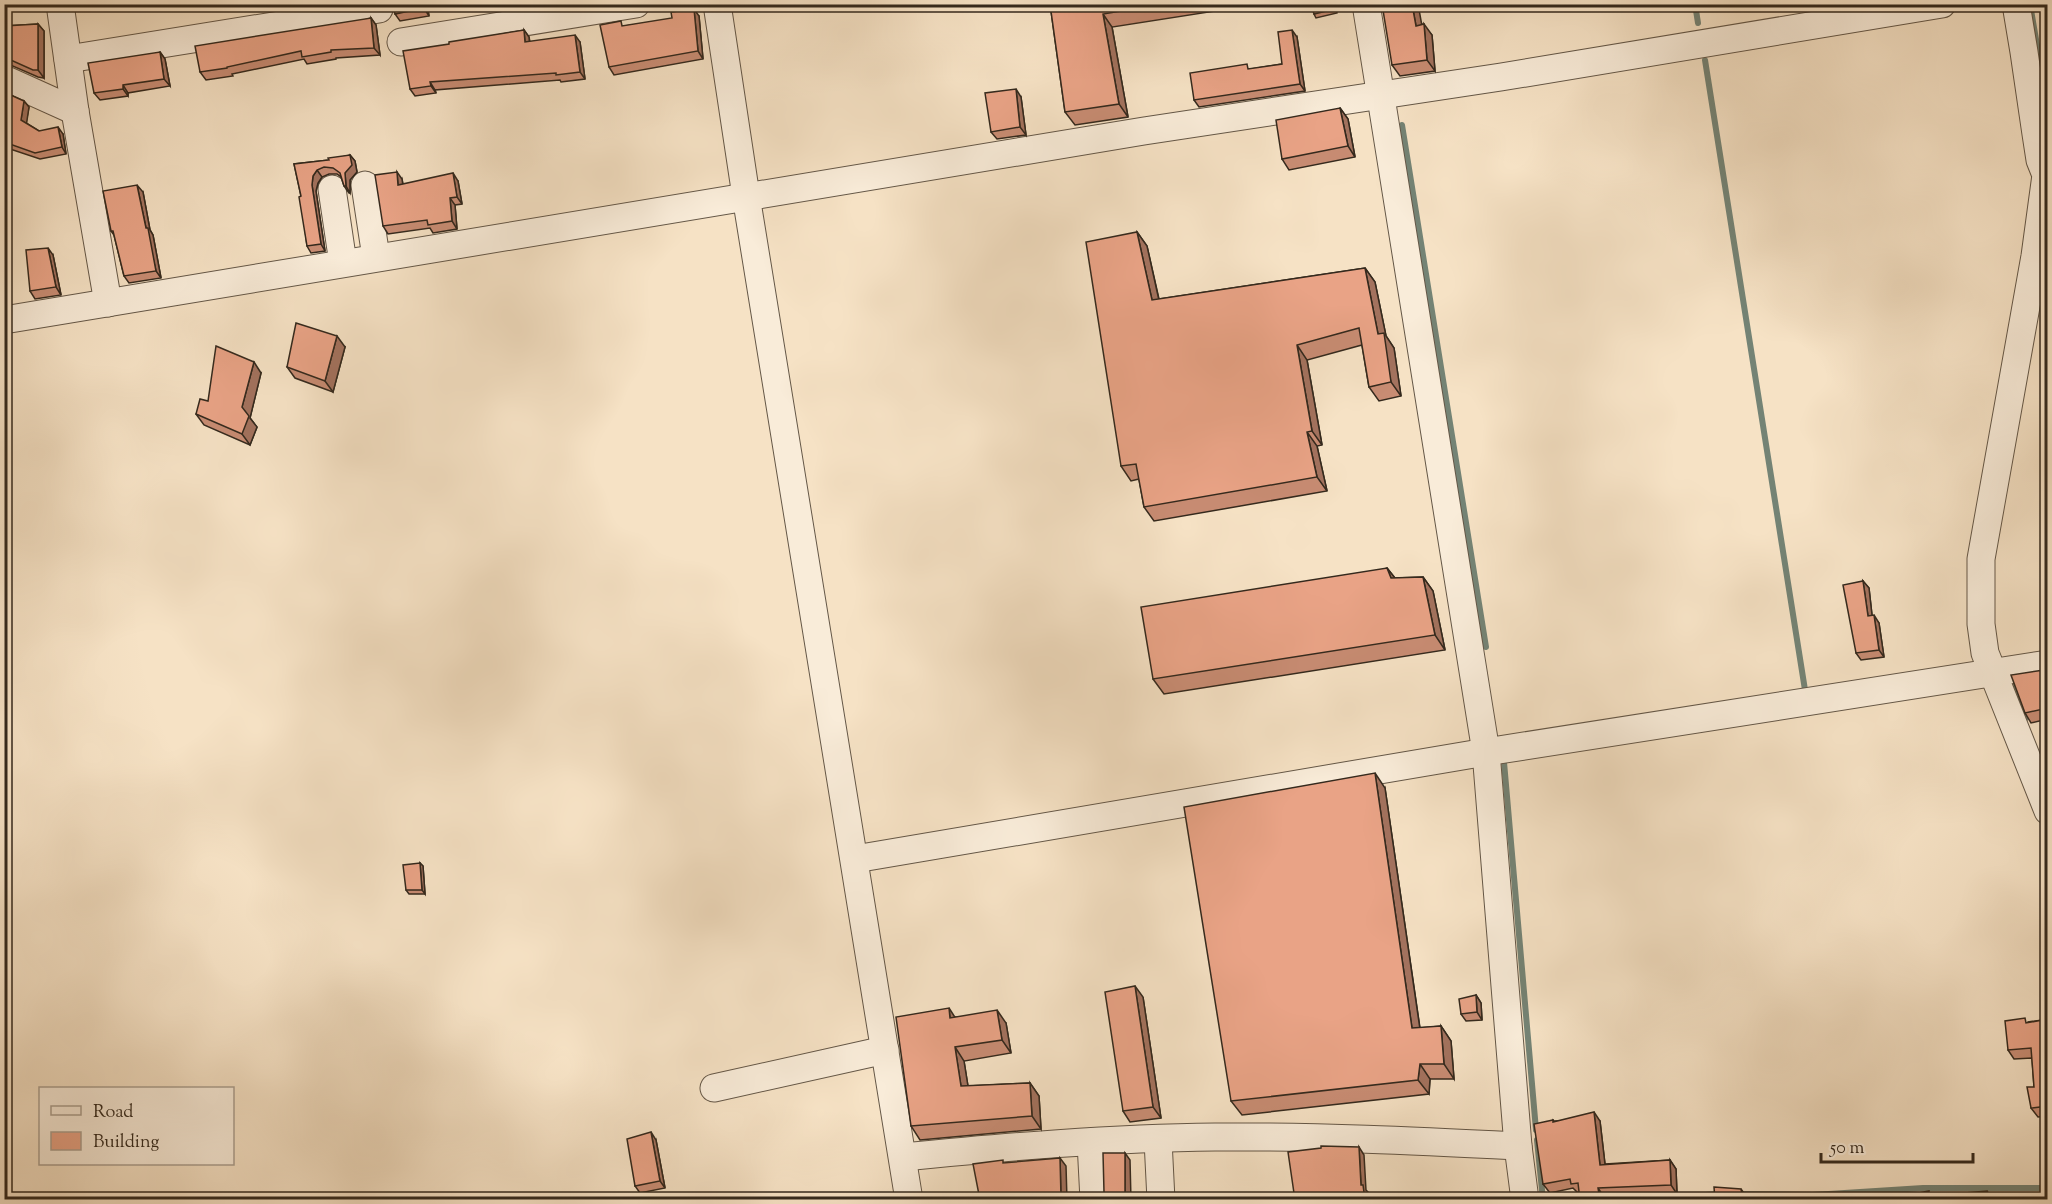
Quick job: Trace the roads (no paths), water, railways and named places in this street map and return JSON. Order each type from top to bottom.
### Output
[{"type":"street","points":[[60,4],[75,111],[108,303]]},
{"type":"street","points":[[401,42],[636,4]]},
{"type":"street","points":[[717,4],[909,1200]]},
{"type":"street","points":[[1366,4],[1486,752],[1518,1146],[1525,1200]]},
{"type":"street","points":[[4,320],[1144,131],[1501,77],[1942,4]]},
{"type":"street","points":[[2016,4],[2039,152],[2047,176],[1981,560],[1981,624],[1985,653],[2048,811]]},
{"type":"street","points":[[68,59],[379,9]]},
{"type":"street","points":[[4,80],[75,111]]},
{"type":"street","points":[[365,185],[376,257]]},
{"type":"street","points":[[332,189],[343,263]]},
{"type":"street","points":[[855,859],[1486,752],[2048,664]]},
{"type":"street","points":[[714,1088],[885,1050]]},
{"type":"street","points":[[903,1157],[1044,1144],[1214,1137],[1386,1140],[1518,1146]]},
{"type":"street","points":[[1158,1140],[1161,1200]]},
{"type":"street","points":[[1090,1142],[1094,1200]]},
{"type":"waterway","points":[[1695,4],[1698,23]]},
{"type":"waterway","points":[[2030,4],[2048,110]]},
{"type":"waterway","points":[[1705,60],[1805,690]]},
{"type":"waterway","points":[[1402,125],[1486,647]]},
{"type":"waterway","points":[[2012,680],[2025,719]]},
{"type":"waterway","points":[[1504,762],[1536,1130]]},
{"type":"waterway","points":[[1537,1140],[1543,1200]]},
{"type":"waterway","points":[[1736,1194],[1813,1195],[1923,1188],[2048,1188]]},
{"type":"waterway","points":[[1634,1200],[1720,1194]]}]
